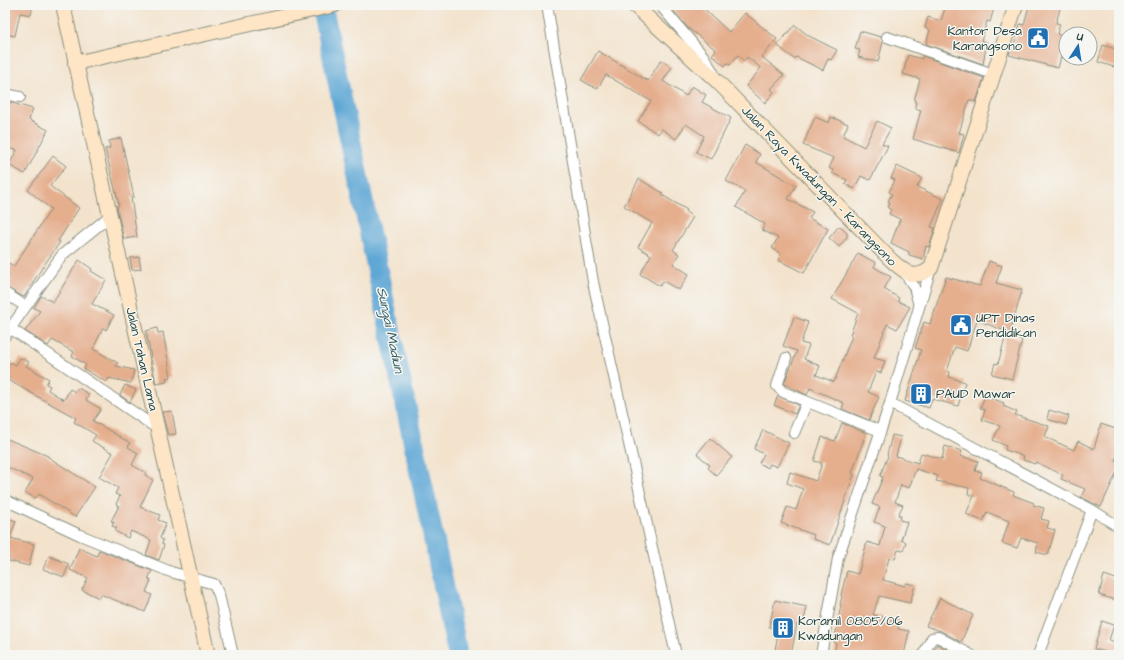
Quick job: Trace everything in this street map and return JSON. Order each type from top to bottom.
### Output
[{"type":"main road","name":"Jalan Tahan Lama","points":[[63,5],[208,655]]},
{"type":"main road","points":[[75,63],[335,5]]},
{"type":"main road","name":"Jalan Raya Kwadungan - Karangsono","points":[[634,5],[717,81],[818,186],[905,273],[917,275],[924,273],[931,268]]},
{"type":"main road","points":[[931,268],[1016,5]]},
{"type":"street","points":[[547,5],[593,282],[676,655]]},
{"type":"street","points":[[660,5],[704,57],[717,81]]},
{"type":"street","points":[[887,37],[993,74]]},
{"type":"street","points":[[5,94],[20,97]]},
{"type":"street","points":[[110,216],[62,255],[8,332],[158,429]]},
{"type":"street","points":[[821,655],[838,558],[890,403],[931,268]]},
{"type":"street","points":[[905,273],[914,287],[919,306]]},
{"type":"street","points":[[5,293],[25,306]]},
{"type":"street","points":[[786,358],[777,386],[783,392],[880,431]]},
{"type":"street","points":[[794,433],[807,402]]},
{"type":"street","points":[[890,403],[1092,510],[1119,527]]},
{"type":"street","points":[[5,500],[80,535],[191,579],[209,582],[217,588],[233,655]]},
{"type":"street","points":[[1038,655],[1092,510]]},
{"type":"street","points":[[923,655],[929,641],[932,638],[938,637],[971,655]]},
{"type":"building","points":[[5,5],[33,5],[31,15],[20,13],[15,36],[5,34],[5,16],[7,11],[5,10]]},
{"type":"building","points":[[669,5],[700,5],[729,32],[745,13],[777,39],[762,57],[784,75],[771,89],[774,92],[765,103],[746,86],[761,68],[747,57],[744,61],[738,55],[730,65],[727,63],[725,66],[712,55],[716,50],[687,27]]},
{"type":"building","points":[[946,5],[995,5],[990,22],[987,21],[981,41],[987,42],[983,64],[926,44],[930,30],[925,28],[928,17],[941,21]]},
{"type":"building","points":[[1029,5],[1061,5],[1056,23],[1060,24],[1058,26],[1057,34],[1058,68],[1009,55],[1012,44],[1014,45],[1020,24],[1024,25]]},
{"type":"building","points":[[795,25],[809,36],[837,50],[831,60],[828,59],[823,70],[796,57],[794,59],[777,45]]},
{"type":"building","points":[[860,31],[881,37],[883,42],[878,62],[858,57],[860,50],[855,49]]},
{"type":"building","points":[[1103,45],[1119,50],[1117,68],[1098,62]]},
{"type":"building","points":[[598,51],[648,81],[661,60],[672,67],[663,81],[686,96],[692,86],[706,95],[702,102],[731,118],[711,159],[696,152],[704,136],[686,124],[676,139],[662,129],[658,134],[638,121],[651,101],[606,75],[597,89],[581,80]]},
{"type":"building","points":[[908,55],[922,59],[923,56],[984,78],[976,102],[969,100],[959,133],[964,134],[959,153],[913,139],[921,110],[915,108],[916,102],[914,101],[920,79],[903,74]]},
{"type":"building","points":[[5,101],[33,109],[29,120],[48,130],[25,174],[9,165],[17,150],[5,148]]},
{"type":"building","points":[[815,117],[829,123],[831,117],[848,124],[843,136],[864,147],[877,121],[891,128],[882,144],[888,146],[870,180],[861,176],[854,189],[845,184],[847,180],[832,173],[833,170],[829,168],[834,158],[803,145]]},
{"type":"building","points":[[121,138],[134,197],[131,197],[137,237],[124,239],[118,214],[117,206],[119,205],[105,149],[110,148],[109,141]]},
{"type":"building","points":[[745,145],[760,154],[756,162],[796,186],[788,199],[813,212],[809,218],[828,229],[804,273],[778,260],[781,254],[772,248],[778,238],[762,230],[765,224],[736,207],[745,191],[726,181]]},
{"type":"building","points":[[53,156],[66,166],[50,186],[79,208],[58,241],[60,242],[24,297],[5,287],[5,281],[9,274],[5,271],[5,261],[14,266],[51,209],[28,190]]},
{"type":"building","points":[[897,166],[922,178],[917,187],[943,199],[931,227],[935,228],[929,247],[926,246],[923,259],[909,255],[909,252],[891,243],[900,219],[889,214],[891,210],[888,208],[890,202],[888,201],[892,194],[889,192],[895,180],[891,178]]},
{"type":"building","points":[[639,179],[663,193],[662,195],[687,210],[686,212],[693,217],[673,250],[679,254],[673,264],[689,274],[679,290],[663,281],[660,286],[640,274],[651,255],[638,247],[652,223],[624,206]]},
{"type":"building","points":[[839,226],[847,233],[847,237],[839,247],[829,238]]},
{"type":"building","points":[[858,253],[876,263],[874,267],[891,277],[884,289],[899,298],[898,301],[910,307],[897,329],[887,324],[874,358],[885,361],[881,373],[876,372],[868,392],[879,397],[869,420],[842,409],[844,403],[810,388],[807,395],[784,384],[797,351],[783,346],[794,317],[808,322],[801,343],[809,345],[804,359],[820,366],[816,375],[834,382],[852,336],[850,335],[858,313],[832,299]]},
{"type":"building","points":[[139,257],[141,269],[132,270],[130,258]]},
{"type":"building","points":[[79,260],[92,269],[91,271],[106,280],[92,304],[114,315],[106,330],[103,328],[93,349],[118,363],[116,366],[134,370],[131,383],[109,378],[106,382],[84,369],[86,365],[72,356],[74,352],[52,340],[48,346],[25,331],[40,311],[34,308],[41,296],[53,302]]},
{"type":"building","points":[[989,261],[1002,266],[996,283],[1022,290],[1010,333],[977,320],[967,351],[955,347],[947,371],[950,372],[949,377],[965,382],[958,406],[932,399],[929,408],[905,401],[921,350],[915,348],[924,322],[930,324],[946,277],[980,286]]},
{"type":"building","points":[[157,328],[158,333],[163,332],[171,377],[166,378],[167,382],[156,384],[146,331]]},
{"type":"building","points":[[1006,335],[1022,340],[1012,379],[992,374],[995,363],[998,364]]},
{"type":"building","points":[[20,358],[29,362],[26,366],[49,379],[46,384],[50,386],[48,390],[64,400],[70,389],[75,392],[78,388],[89,394],[86,400],[101,409],[93,421],[130,443],[128,447],[138,453],[132,465],[146,473],[145,475],[153,480],[140,507],[160,515],[158,520],[166,523],[160,538],[163,540],[162,544],[164,545],[159,560],[146,555],[151,540],[131,531],[128,538],[115,531],[117,528],[112,526],[114,522],[111,521],[119,506],[116,504],[120,496],[115,494],[118,488],[99,477],[113,453],[92,441],[96,435],[74,422],[76,418],[8,380],[9,376],[5,374],[5,372],[11,362],[16,365]]},
{"type":"building","points":[[125,385],[136,390],[130,402],[120,395]]},
{"type":"building","points":[[778,396],[799,405],[795,414],[774,405]]},
{"type":"building","points":[[985,396],[1004,403],[1003,406],[1017,412],[1015,415],[1049,426],[1045,437],[1074,450],[1078,441],[1094,449],[1101,424],[1119,430],[1119,451],[1115,460],[1119,462],[1119,467],[1101,507],[1081,497],[1085,489],[1061,479],[1063,475],[1036,462],[1035,464],[1023,460],[1024,456],[1005,450],[1006,446],[993,440],[1000,426],[982,420],[985,410],[980,408]]},
{"type":"building","points":[[1049,410],[1069,416],[1066,425],[1047,419]]},
{"type":"building","points":[[172,411],[176,434],[168,435],[162,412]]},
{"type":"building","points":[[842,423],[866,433],[830,545],[813,539],[814,535],[781,523],[787,507],[796,510],[803,489],[787,483],[790,472],[816,481],[822,463],[814,461],[822,437],[835,441]]},
{"type":"building","points":[[763,430],[789,443],[777,467],[770,464],[768,468],[759,463],[764,454],[754,449]]},
{"type":"building","points":[[892,435],[901,437],[896,456],[918,463],[921,453],[942,459],[945,446],[962,451],[960,456],[978,461],[975,471],[982,472],[980,478],[1014,492],[1013,495],[1034,503],[1033,505],[1044,508],[1041,519],[1049,521],[1047,528],[1055,530],[1048,555],[1036,552],[1038,543],[1021,538],[1017,548],[1002,543],[1009,521],[987,512],[983,521],[966,514],[974,496],[968,494],[969,488],[936,481],[938,476],[916,469],[909,488],[901,485],[895,502],[903,505],[898,515],[901,516],[900,520],[907,522],[901,540],[906,542],[903,551],[898,550],[895,559],[889,558],[883,580],[905,586],[906,583],[915,585],[910,603],[879,596],[873,615],[900,621],[898,629],[909,631],[904,655],[834,655],[836,643],[834,643],[841,605],[841,595],[847,571],[858,574],[867,542],[880,546],[885,526],[874,522],[880,507],[872,504],[883,477],[880,476],[888,456]]},
{"type":"building","points":[[5,438],[48,456],[95,487],[75,517],[39,494],[36,498],[25,493],[33,479],[5,466]]},
{"type":"building","points":[[710,438],[732,457],[716,475],[708,468],[710,465],[697,454]]},
{"type":"building","points":[[5,517],[16,521],[10,538],[34,544],[29,566],[5,560]]},
{"type":"building","points":[[79,548],[97,556],[99,550],[152,571],[148,579],[151,580],[146,592],[152,595],[145,612],[100,594],[99,598],[82,590],[88,578],[70,570]]},
{"type":"building","points":[[49,556],[69,564],[64,577],[43,569]]},
{"type":"building","points":[[1104,575],[1119,580],[1119,601],[1099,595]]},
{"type":"building","points":[[940,598],[973,615],[961,642],[941,631],[926,626]]},
{"type":"building","name":"Koramil 0805/06 Kwadungan","points":[[775,600],[807,607],[803,625],[797,624],[791,655],[774,655],[779,629],[769,627]]},
{"type":"building","points":[[1102,621],[1114,625],[1109,640],[1119,643],[1119,655],[1094,649]]},
{"type":"building","points":[[937,644],[955,654],[955,655],[932,655]]},
{"type":"waterway","name":"Sungai Madiun","points":[[322,5],[458,655]]},
{"type":"place","name":"Kantor Desa Karangsono","points":[[1038,38]]},
{"type":"place","name":"UPT Dinas Pendidikan","points":[[961,325]]},
{"type":"place","name":"PAUD Mawar","points":[[921,394]]},
{"type":"place","name":"Koramil 0805/06 Kwadungan","points":[[783,628]]}]
